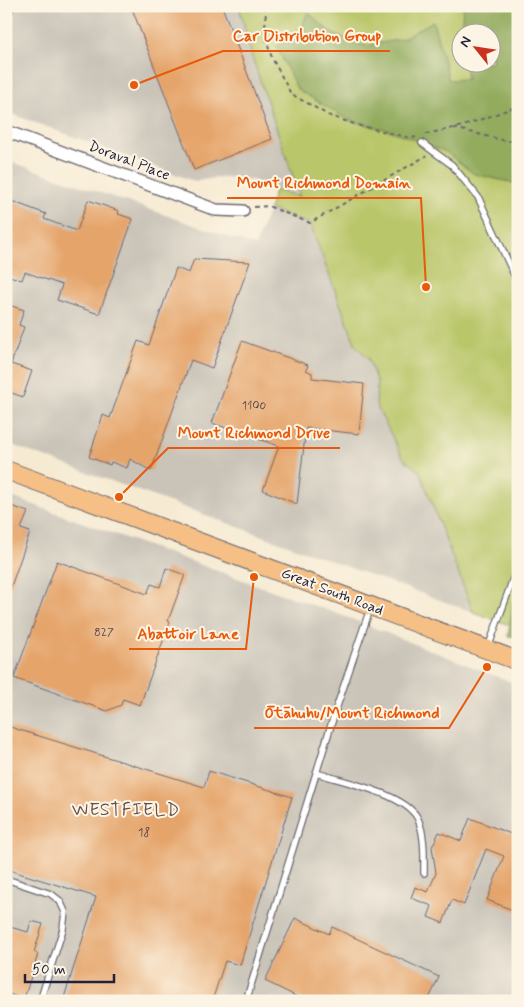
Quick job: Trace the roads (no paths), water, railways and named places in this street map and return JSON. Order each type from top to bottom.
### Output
[{"type":"main road","name":"Great South Road","points":[[6,470],[518,661]]},
{"type":"street","name":"Doraval Place","points":[[6,132],[216,210],[242,211]]},
{"type":"lane","points":[[6,21],[11,6]]},
{"type":"lane","points":[[422,143],[452,165],[478,197],[518,283]]},
{"type":"lane","points":[[487,650],[518,565]]},
{"type":"lane","points":[[246,1001],[335,712],[371,607]]},
{"type":"lane","points":[[316,773],[392,796],[407,806],[417,817],[422,830],[424,873]]},
{"type":"lane","points":[[6,879],[51,894],[60,901],[65,912],[63,929],[40,1001]]},
{"type":"place","name":"Car Distribution Group","points":[[134,85]]},
{"type":"place","name":"Mount Richmond Domain","points":[[426,287]]},
{"type":"place","name":"Mount Richmond Drive","points":[[119,497]]},
{"type":"place","name":"Abattoir Lane","points":[[254,577]]},
{"type":"place","name":"Ōtāhuhu/Mount Richmond","points":[[487,667]]},
{"type":"district","name":"WESTFIELD","points":[[126,810]]}]
